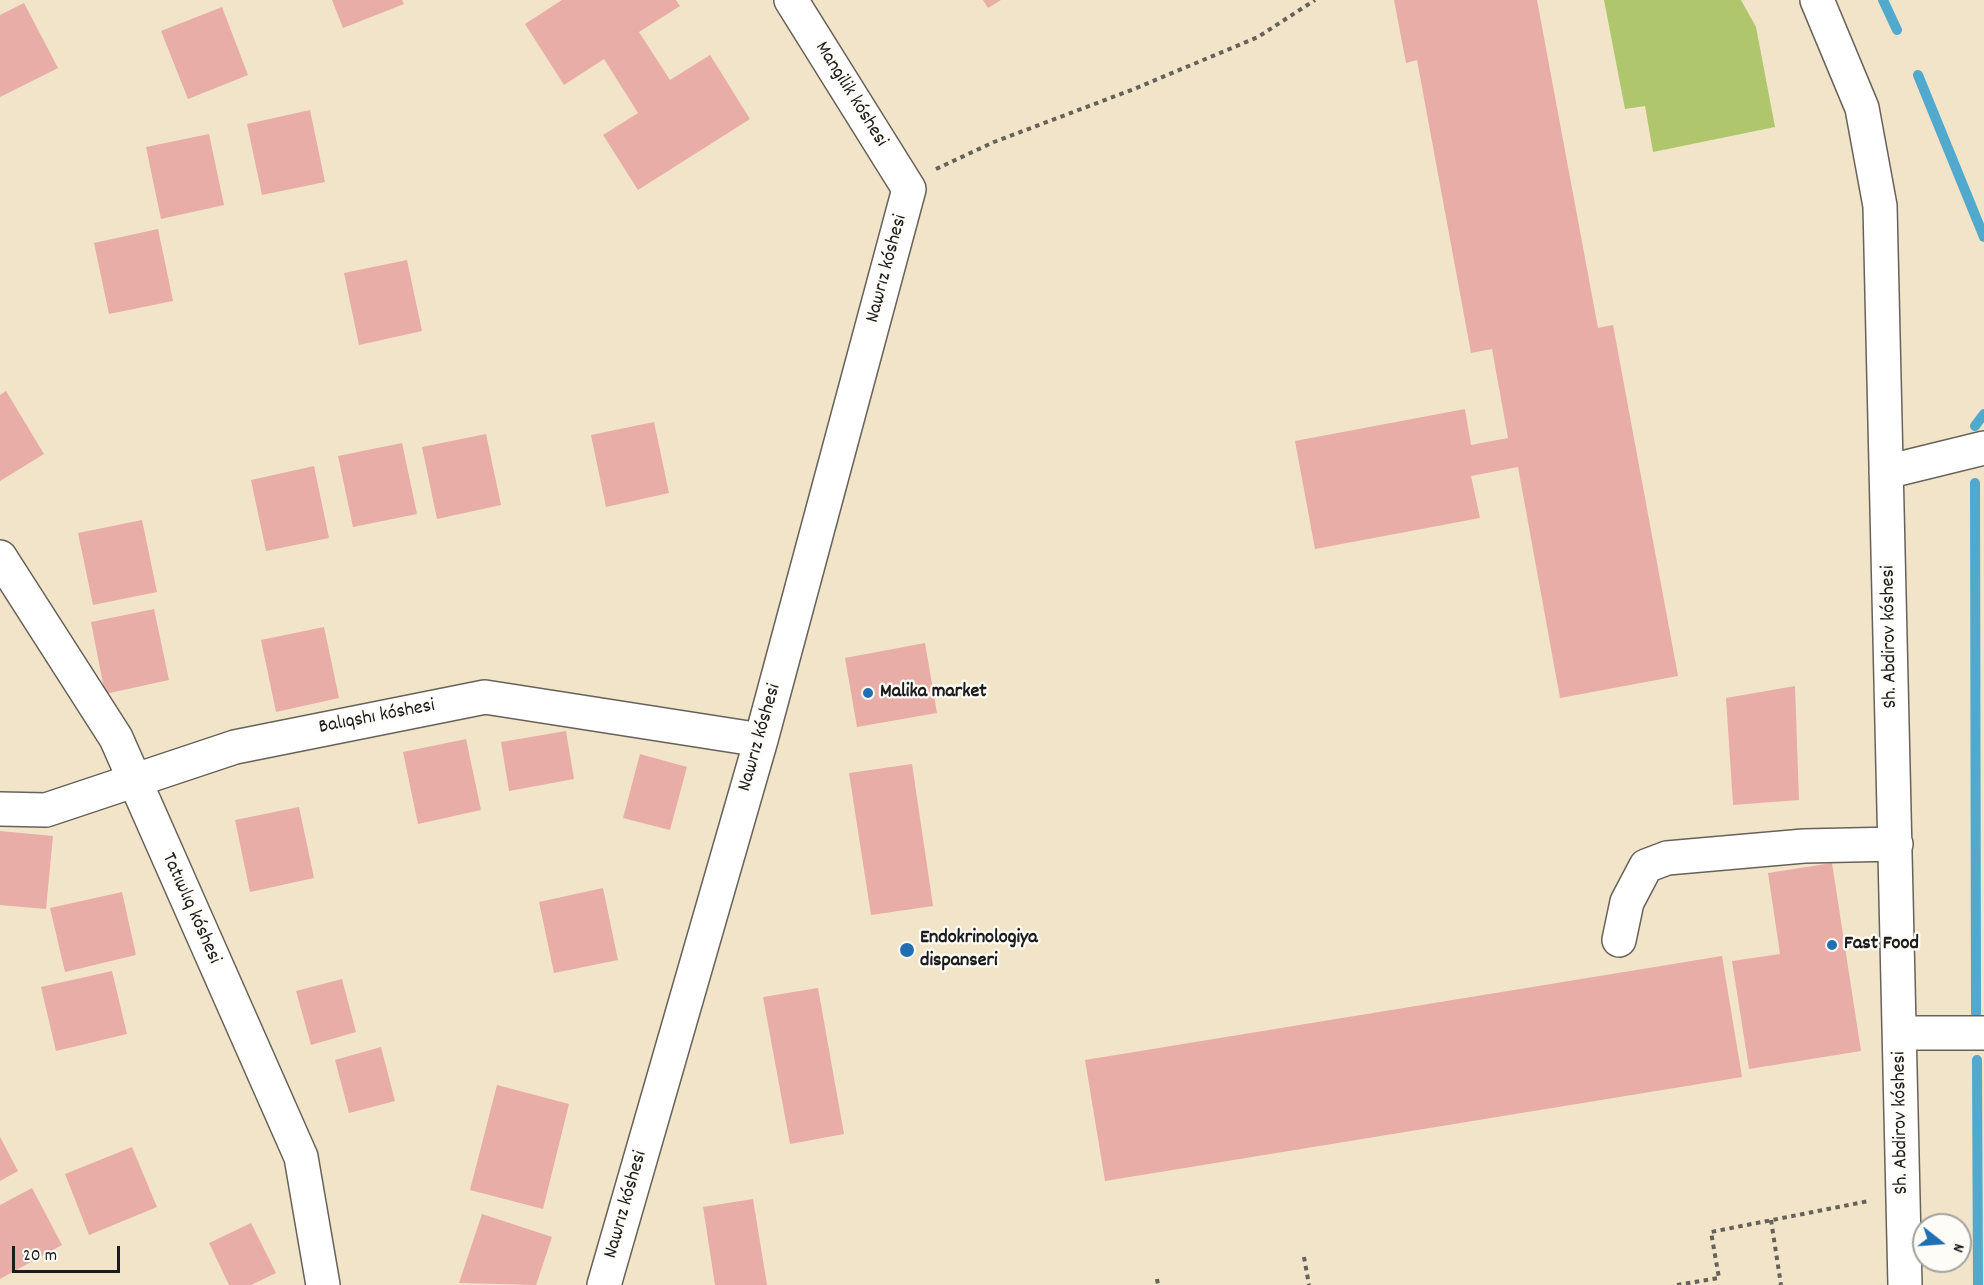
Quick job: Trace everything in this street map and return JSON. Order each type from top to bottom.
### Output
[{"type":"street","name":"Mangilik kóshesi","points":[[791,0],[907,186]]},
{"type":"street","name":"Sh. Abdirov kóshesi","points":[[1817,0],[1862,108],[1880,206],[1905,1285]]},
{"type":"street","name":"Nawrız kóshesi","points":[[604,1285],[761,740],[907,186]]},
{"type":"street","points":[[1886,472],[1984,448]]},
{"type":"street","name":"Tatıwlıq kóshesi","points":[[0,557],[116,738],[301,1157],[323,1285]]},
{"type":"street","name":"Balıqshı kóshesi","points":[[0,809],[46,810],[235,747],[485,697],[761,740]]},
{"type":"street","points":[[1619,940],[1627,902],[1646,866],[1667,858],[1804,846],[1896,844]]},
{"type":"street","points":[[1900,1033],[1984,1033]]},
{"type":"path","points":[[907,186],[994,142],[1134,89],[1258,37],[1315,0]]},
{"type":"path","points":[[1677,1285],[1719,1278],[1711,1232],[1870,1201]]},
{"type":"path","points":[[1771,1220],[1781,1285]]},
{"type":"path","points":[[1304,1257],[1309,1285]]},
{"type":"path","points":[[1157,1279],[1158,1285]]},
{"type":"green space","points":[[1604,0],[1741,0],[1756,27],[1775,127],[1653,152],[1645,106],[1625,109]]},
{"type":"building","points":[[332,0],[402,0],[404,4],[343,28]]},
{"type":"building","points":[[562,0],[676,0],[680,6],[639,32],[670,80],[710,55],[750,119],[638,190],[603,135],[638,113],[604,59],[564,85],[525,24]]},
{"type":"building","points":[[983,0],[1001,0],[988,8]]},
{"type":"building","points":[[1394,0],[1537,0],[1598,328],[1613,325],[1678,676],[1560,698],[1518,467],[1471,476],[1480,518],[1315,549],[1295,441],[1465,409],[1471,445],[1508,438],[1492,349],[1471,353],[1417,60],[1406,63]]},
{"type":"building","points":[[24,3],[58,68],[0,97],[0,15]]},
{"type":"building","points":[[222,7],[248,75],[188,99],[161,31]]},
{"type":"building","points":[[310,110],[325,182],[262,195],[247,124]]},
{"type":"building","points":[[209,134],[224,205],[161,219],[146,147]]},
{"type":"building","points":[[158,229],[173,301],[109,314],[94,243]]},
{"type":"building","points":[[407,260],[422,331],[359,345],[344,273]]},
{"type":"building","points":[[6,391],[44,454],[0,481],[0,395]]},
{"type":"building","points":[[654,422],[669,493],[606,507],[591,435]]},
{"type":"building","points":[[486,434],[501,505],[437,519],[422,447]]},
{"type":"building","points":[[402,443],[417,514],[353,527],[338,456]]},
{"type":"building","points":[[314,466],[329,538],[266,551],[251,480]]},
{"type":"building","points":[[142,520],[157,592],[93,605],[78,533]]},
{"type":"building","points":[[154,609],[169,680],[105,694],[91,622]]},
{"type":"building","points":[[324,627],[339,698],[276,712],[261,640]]},
{"type":"building","points":[[925,643],[937,713],[857,727],[845,658]]},
{"type":"building","points":[[1795,686],[1799,800],[1733,805],[1726,698]]},
{"type":"building","points":[[566,731],[574,779],[509,791],[501,742]]},
{"type":"building","points":[[466,739],[481,810],[418,824],[403,752]]},
{"type":"building","points":[[640,754],[687,767],[670,830],[623,818]]},
{"type":"building","points":[[912,764],[933,906],[871,915],[849,773]]},
{"type":"building","points":[[299,807],[314,878],[250,892],[235,820]]},
{"type":"building","points":[[0,831],[53,836],[46,909],[0,905]]},
{"type":"building","points":[[1832,863],[1861,1051],[1749,1069],[1732,961],[1780,954],[1768,873]]},
{"type":"building","points":[[603,888],[618,960],[554,973],[539,902]]},
{"type":"building","points":[[122,892],[136,955],[65,972],[50,908]]},
{"type":"building","points":[[1722,956],[1742,1077],[1105,1181],[1085,1060]]},
{"type":"building","points":[[112,971],[127,1034],[56,1051],[41,987]]},
{"type":"building","points":[[342,979],[356,1032],[311,1045],[296,991]]},
{"type":"building","points":[[818,988],[844,1134],[790,1144],[763,997]]},
{"type":"building","points":[[381,1047],[395,1101],[349,1113],[335,1060]]},
{"type":"building","points":[[497,1085],[569,1104],[543,1209],[470,1190]]},
{"type":"building","points":[[0,1137],[18,1171],[0,1181]]},
{"type":"building","points":[[132,1147],[157,1207],[89,1235],[65,1174]]},
{"type":"building","points":[[32,1188],[62,1245],[0,1279],[0,1205]]},
{"type":"building","points":[[753,1199],[767,1285],[715,1285],[703,1207]]},
{"type":"building","points":[[482,1214],[552,1237],[536,1285],[459,1283]]},
{"type":"building","points":[[251,1223],[276,1273],[251,1285],[229,1285],[209,1243]]},
{"type":"waterway","points":[[1883,0],[1897,30]]},
{"type":"waterway","points":[[1918,75],[1984,237]]},
{"type":"waterway","points":[[1975,426],[1984,414]]},
{"type":"waterway","points":[[1975,483],[1976,1013]]},
{"type":"waterway","points":[[1977,1060],[1978,1285]]},
{"type":"place","name":"Malika market","points":[[868,693]]},
{"type":"place","name":"Fast Food","points":[[1832,945]]},
{"type":"place","name":"Endokrinologiya dispanseri","points":[[907,950]]}]
